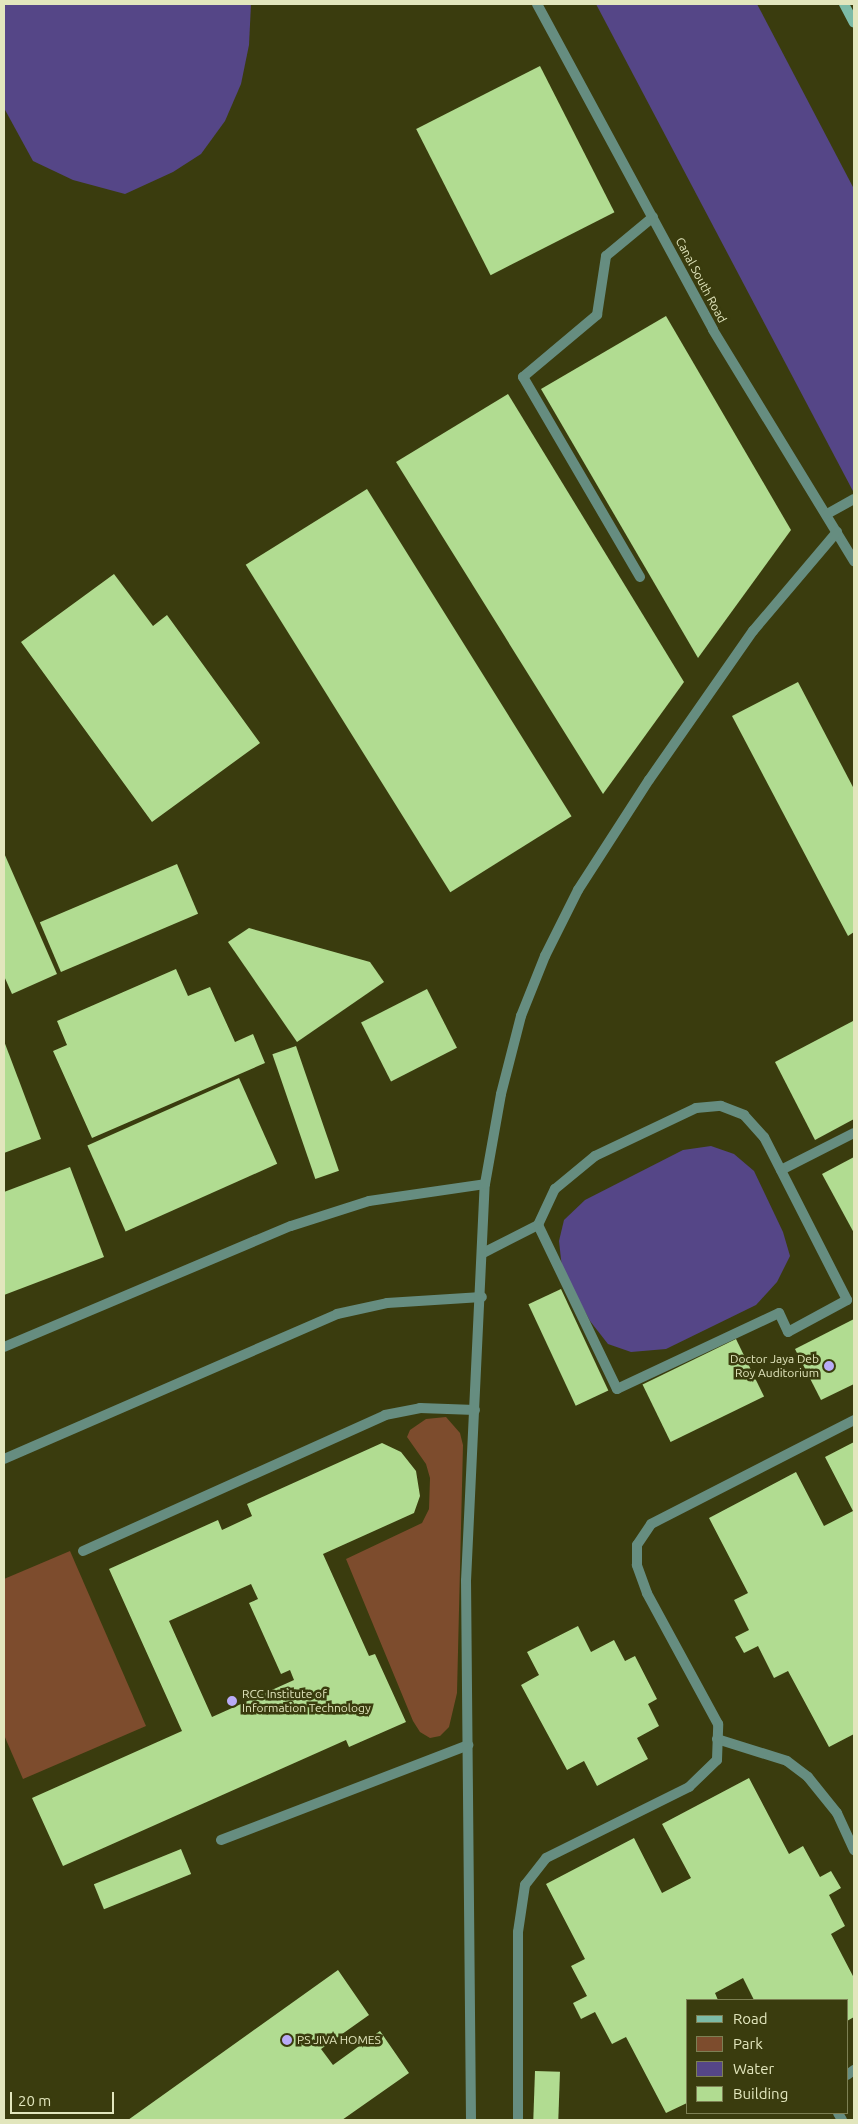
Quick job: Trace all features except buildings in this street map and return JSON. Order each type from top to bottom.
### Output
[{"type":"main road","points":[[844,4],[854,23]]},
{"type":"street","name":"Canal South Road","points":[[537,4],[713,330],[854,562]]},
{"type":"street","points":[[640,577],[523,377],[597,315],[606,256],[652,217]]},
{"type":"street","points":[[826,514],[851,501]]},
{"type":"street","points":[[471,2120],[466,1581],[482,1296],[485,1184],[501,1094],[521,1016],[545,956],[578,890],[649,780],[753,630],[837,532]]},
{"type":"street","points":[[483,1252],[538,1225],[556,1189],[571,1173],[595,1156],[696,1108],[721,1106],[744,1115],[764,1137],[851,1299],[788,1332],[779,1313],[617,1390],[538,1225]]},
{"type":"street","points":[[781,1170],[854,1133]]},
{"type":"street","points":[[4,1346],[291,1226],[369,1201],[485,1184]]},
{"type":"street","points":[[4,1459],[337,1314],[387,1303],[482,1296]]},
{"type":"street","points":[[83,1551],[385,1415],[420,1408],[475,1410]]},
{"type":"street","points":[[518,2120],[518,1932],[525,1885],[546,1858],[689,1786],[717,1760],[718,1724],[648,1593],[637,1565],[637,1545],[651,1524],[854,1420]]},
{"type":"street","points":[[717,1739],[787,1762],[808,1777],[836,1812],[854,1850]]},
{"type":"street","points":[[221,1840],[468,1745]]},
{"type":"green space","points":[[446,1417],[460,1433],[463,1445],[457,1693],[449,1727],[440,1736],[430,1738],[420,1732],[413,1721],[346,1559],[422,1523],[429,1509],[430,1478],[426,1464],[407,1437],[410,1430],[426,1419]]},
{"type":"green space","points":[[70,1551],[146,1726],[23,1779],[4,1735],[4,1579]]},
{"type":"water","points":[[6,4],[251,4],[249,45],[241,84],[225,121],[201,154],[173,172],[125,194],[73,180],[33,161],[4,108],[4,7]]},
{"type":"water","points":[[596,4],[757,4],[854,189],[854,493]]},
{"type":"water","points":[[711,1146],[734,1154],[754,1171],[783,1232],[790,1256],[777,1282],[756,1305],[666,1349],[631,1352],[608,1344],[590,1321],[562,1268],[559,1241],[564,1220],[585,1200],[683,1150]]},
{"type":"place","name":"Doctor Jaya Deb Roy Auditorium","points":[[829,1366]]},
{"type":"place","name":"RCC Institute of Information Technology","points":[[232,1701]]},
{"type":"place","name":"PS JIVA HOMES","points":[[287,2040]]}]
